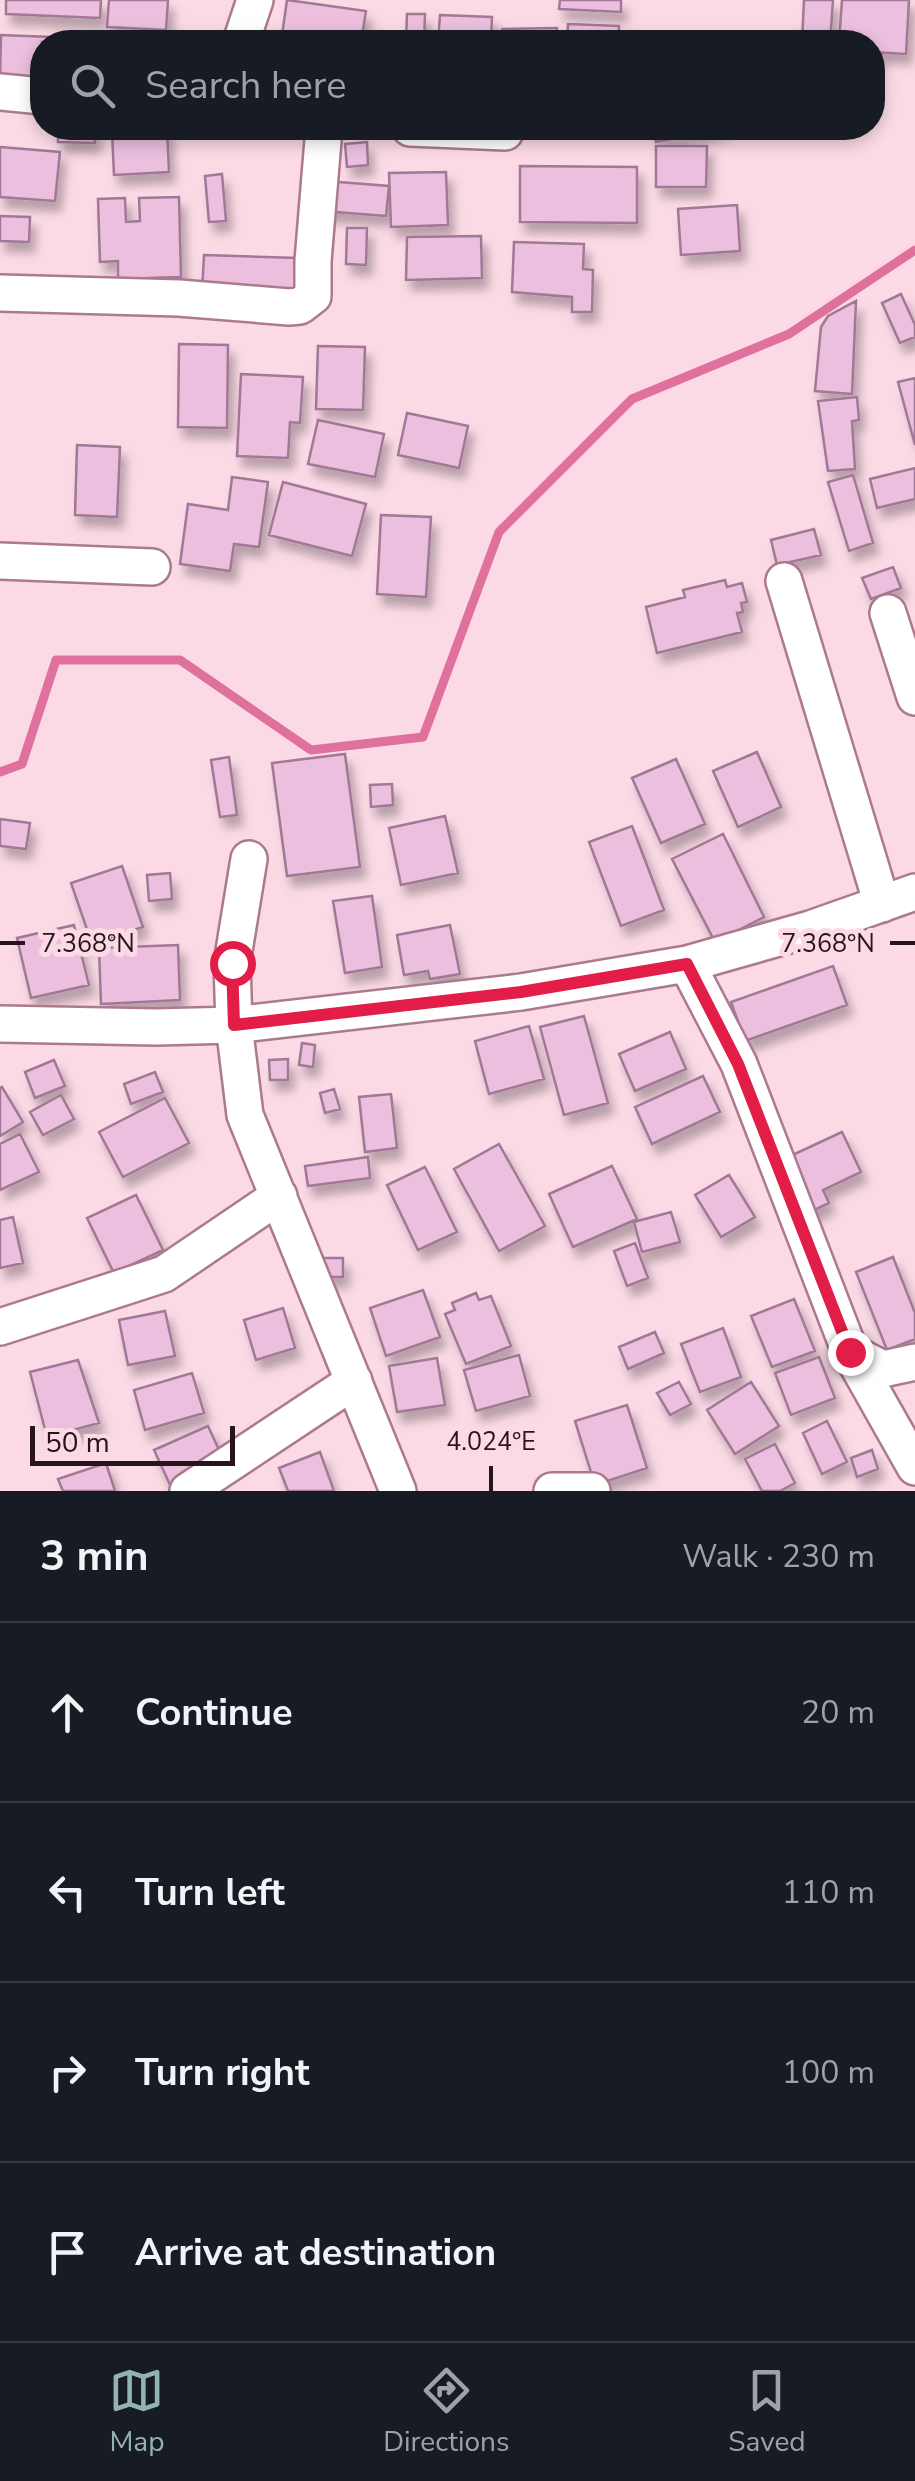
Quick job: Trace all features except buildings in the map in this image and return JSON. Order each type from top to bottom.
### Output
[{"type":"street","points":[[245,30],[255,0]]},
{"type":"street","points":[[0,92],[30,95]]},
{"type":"street","points":[[0,293],[179,298],[290,306],[307,302],[313,296],[312,261],[323,140]]},
{"type":"street","points":[[0,561],[152,568]]},
{"type":"street","points":[[0,1024],[156,1028],[234,1025],[521,992],[687,964],[810,929],[898,898],[784,581]]},
{"type":"street","points":[[888,613],[915,697]]},
{"type":"street","points":[[248,859],[232,963],[234,1025],[245,1115],[398,1491]]},
{"type":"street","points":[[687,964],[738,1064],[850,1352],[915,1467]]},
{"type":"street","points":[[0,1328],[164,1274],[279,1196]]},
{"type":"street","points":[[850,1352],[883,1369],[915,1362]]},
{"type":"street","points":[[188,1491],[354,1380]]},
{"type":"street","points":[[552,1491],[592,1491]]},
{"type":"waterway","points":[[0,772],[22,764],[56,660],[180,660],[311,750],[423,737],[499,532],[632,399],[789,334],[915,250]]},
{"type":"route","points":[[232,963],[234,1025],[521,992],[687,964],[738,1064],[850,1352]]}]
